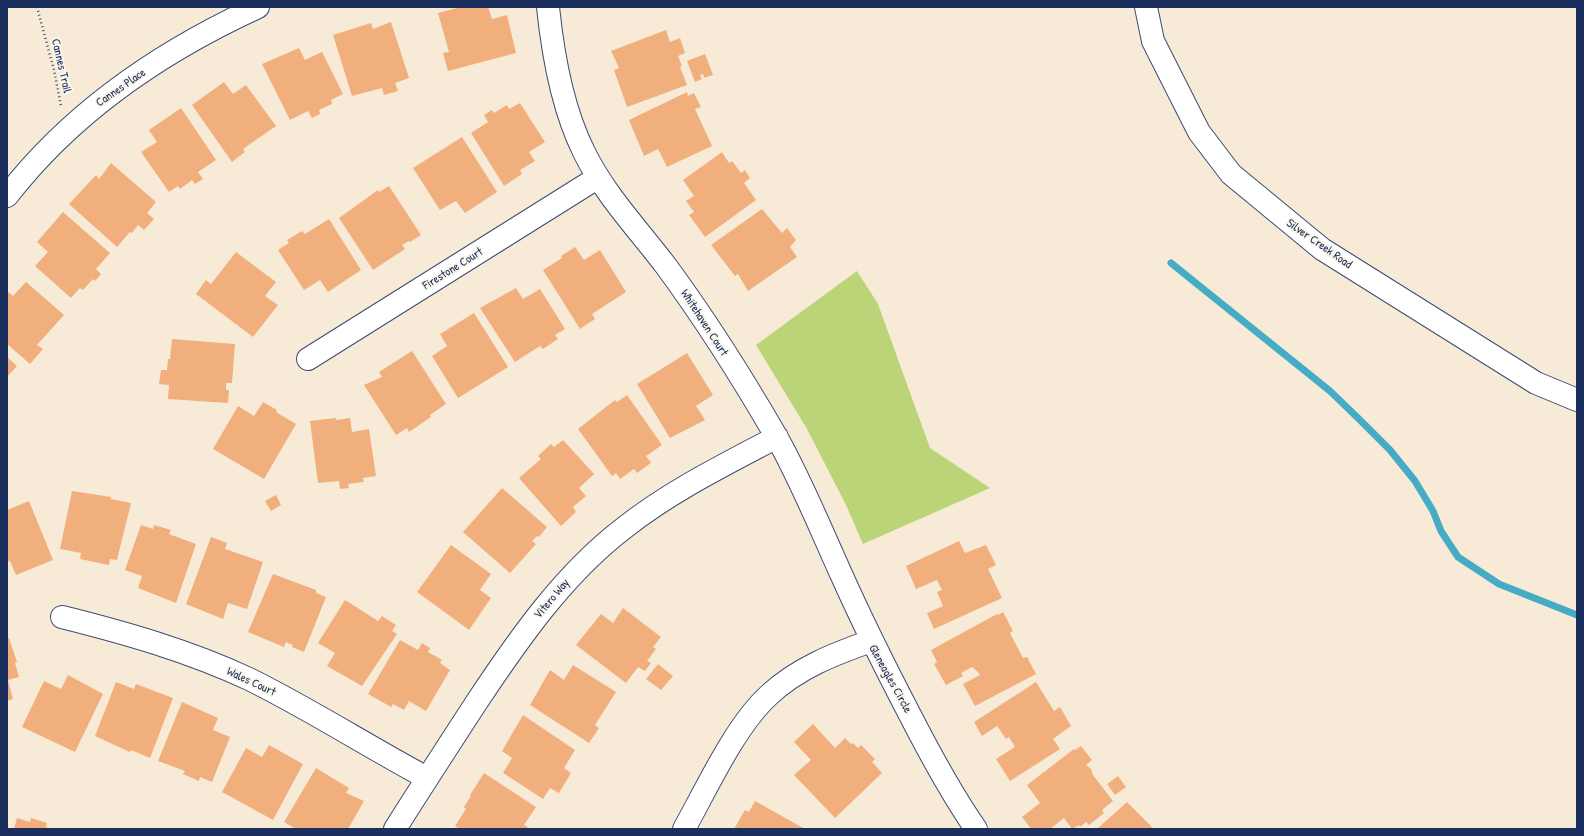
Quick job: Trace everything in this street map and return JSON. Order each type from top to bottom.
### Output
[{"type":"street","name":"Cannes Place","points":[[7,196],[72,126],[131,79],[202,35],[258,7]]},
{"type":"street","name":"Whitehaven Court","points":[[548,7],[550,31],[564,96],[583,150],[597,178],[615,203],[648,243],[701,317],[777,437],[813,511],[871,641]]},
{"type":"street","name":"Silver Creek Road","points":[[1146,7],[1153,41],[1199,132],[1231,174],[1322,249],[1536,383],[1577,400]]},
{"type":"street","name":"Firestone Court","points":[[308,359],[597,178]]},
{"type":"street","name":"Vitero Way","points":[[394,829],[508,655],[544,608],[576,571],[623,528],[654,506],[693,482],[777,437]]},
{"type":"street","name":"Wales Court","points":[[62,617],[156,642],[248,679],[300,706],[427,778]]},
{"type":"street","name":"Gleneagles Circle","points":[[684,829],[743,727],[769,695],[793,677],[822,660],[871,641],[943,778],[976,829]]},
{"type":"path","name":"Cannes Trail","points":[[37,7],[54,70],[61,108],[72,126]]},
{"type":"green space","points":[[857,271],[878,304],[930,448],[990,488],[863,544],[846,505],[807,429],[756,345]]},
{"type":"building","points":[[461,7],[488,7],[492,19],[507,15],[516,53],[448,71],[443,53],[449,52],[438,13]]},
{"type":"building","points":[[391,22],[409,78],[395,83],[398,91],[384,95],[382,88],[352,96],[333,35],[371,23],[373,29]]},
{"type":"building","points":[[666,30],[670,42],[680,38],[685,53],[678,56],[682,66],[680,67],[687,85],[627,107],[614,70],[619,68],[611,51]]},
{"type":"building","points":[[299,48],[305,60],[322,52],[343,94],[331,100],[332,104],[319,110],[320,114],[312,118],[308,111],[290,120],[262,64]]},
{"type":"building","points":[[705,54],[713,75],[704,78],[703,74],[700,75],[702,79],[695,82],[687,61]]},
{"type":"building","points":[[224,82],[233,94],[246,85],[276,126],[243,149],[245,152],[232,162],[192,105]]},
{"type":"building","points":[[687,92],[688,96],[694,93],[701,107],[695,109],[712,146],[667,167],[658,149],[644,156],[629,120]]},
{"type":"building","points":[[520,103],[545,142],[529,152],[535,161],[520,170],[522,174],[504,186],[471,133],[488,122],[484,115],[492,110],[494,113],[507,105],[509,109]]},
{"type":"building","points":[[181,108],[216,160],[198,172],[203,179],[195,184],[192,180],[180,189],[178,186],[169,192],[141,152],[157,142],[149,130]]},
{"type":"building","points":[[462,137],[497,192],[465,213],[456,201],[440,210],[413,168]]},
{"type":"building","points":[[722,152],[729,163],[732,161],[741,173],[745,170],[750,178],[744,183],[756,200],[705,237],[689,215],[694,212],[686,201],[694,196],[683,180]]},
{"type":"building","points":[[111,163],[156,202],[147,213],[154,219],[144,230],[138,225],[117,247],[69,204],[96,175],[99,179]]},
{"type":"building","points":[[389,186],[421,235],[402,245],[405,249],[373,270],[339,218],[378,190],[379,192]]},
{"type":"building","points":[[762,209],[782,233],[787,228],[796,240],[790,247],[797,257],[748,291],[738,274],[735,276],[711,245]]},
{"type":"building","points":[[63,212],[110,253],[96,269],[101,274],[95,281],[93,279],[83,290],[80,288],[71,298],[35,266],[48,252],[37,242]]},
{"type":"building","points":[[329,219],[361,270],[328,292],[320,280],[304,290],[278,250],[289,243],[287,240],[302,231],[305,234]]},
{"type":"building","points":[[575,247],[584,260],[600,250],[626,292],[592,314],[595,319],[580,329],[543,270],[562,258],[561,256]]},
{"type":"building","points":[[236,252],[276,282],[265,296],[278,305],[253,337],[196,294],[206,280],[211,284]]},
{"type":"building","points":[[26,282],[64,315],[37,345],[43,349],[30,364],[7,344],[7,291],[13,296]]},
{"type":"building","points":[[516,288],[523,299],[540,289],[565,329],[555,335],[558,339],[543,349],[540,346],[515,362],[480,308]]},
{"type":"building","points":[[474,313],[508,367],[458,398],[432,356],[447,346],[440,334]]},
{"type":"building","points":[[172,339],[235,344],[232,383],[226,383],[226,390],[229,390],[228,403],[168,399],[169,385],[159,384],[161,370],[167,370],[168,359],[170,359]]},
{"type":"building","points":[[412,351],[446,404],[430,415],[431,417],[409,432],[407,428],[396,435],[364,385],[382,377],[379,372]]},
{"type":"building","points":[[687,353],[713,395],[696,406],[705,420],[670,438],[637,384]]},
{"type":"building","points":[[7,357],[17,366],[7,377]]},
{"type":"building","points":[[627,395],[662,445],[646,456],[651,463],[637,473],[634,469],[620,479],[616,473],[612,476],[578,429],[615,400],[617,402]]},
{"type":"building","points":[[263,402],[296,424],[264,479],[213,449],[238,406],[254,416]]},
{"type":"building","points":[[336,418],[336,420],[350,418],[352,432],[369,429],[376,476],[363,478],[364,482],[348,484],[349,488],[340,489],[339,481],[318,483],[310,421]]},
{"type":"building","points":[[563,440],[594,474],[579,488],[586,496],[573,507],[576,512],[561,526],[519,478],[541,459],[538,456],[551,444],[554,447]]},
{"type":"building","points":[[502,488],[547,527],[539,537],[537,536],[532,541],[536,544],[510,573],[463,532]]},
{"type":"building","points":[[72,491],[111,497],[111,499],[131,503],[117,560],[110,559],[109,565],[80,559],[81,553],[60,549]]},
{"type":"building","points":[[276,495],[281,505],[271,511],[265,501]]},
{"type":"building","points":[[29,501],[53,560],[16,575],[10,561],[7,562],[7,510]]},
{"type":"building","points":[[141,525],[153,529],[154,525],[171,530],[169,534],[196,544],[176,603],[138,588],[142,576],[125,570]]},
{"type":"building","points":[[211,537],[227,543],[225,549],[263,562],[247,609],[228,603],[223,619],[186,604]]},
{"type":"building","points":[[959,541],[965,553],[986,545],[996,565],[988,569],[1002,598],[934,629],[927,613],[943,606],[937,592],[942,590],[937,580],[916,589],[906,566]]},
{"type":"building","points":[[451,545],[491,574],[480,590],[491,598],[469,630],[417,592]]},
{"type":"building","points":[[273,574],[316,590],[316,593],[326,597],[304,652],[292,647],[293,645],[286,642],[284,647],[248,632]]},
{"type":"building","points":[[345,600],[378,621],[382,616],[396,625],[392,631],[397,634],[362,686],[327,666],[335,653],[318,643]]},
{"type":"building","points":[[623,608],[661,637],[653,647],[656,649],[647,661],[651,663],[645,671],[638,667],[626,683],[576,645],[601,614],[613,623]]},
{"type":"building","points":[[1003,612],[1013,631],[1010,633],[1023,658],[1027,657],[1036,674],[975,706],[963,684],[980,675],[978,672],[972,667],[961,673],[963,676],[946,685],[934,664],[937,662],[931,650]]},
{"type":"building","points":[[9,638],[17,662],[15,663],[19,677],[8,680],[13,699],[7,701],[7,639]]},
{"type":"building","points":[[400,640],[418,650],[422,643],[430,648],[428,652],[442,660],[440,663],[450,670],[426,711],[409,701],[404,710],[393,704],[391,707],[368,694]]},
{"type":"building","points":[[658,664],[673,676],[661,690],[646,679]]},
{"type":"building","points":[[573,665],[616,692],[595,725],[599,728],[589,743],[530,705],[550,670],[564,680]]},
{"type":"building","points":[[68,675],[103,694],[75,752],[22,727],[44,681],[61,689]]},
{"type":"building","points":[[116,682],[134,689],[136,684],[173,698],[150,758],[131,750],[130,752],[95,736]]},
{"type":"building","points":[[1036,682],[1054,711],[1060,707],[1071,726],[1053,739],[1060,749],[1010,781],[996,759],[1015,747],[1009,737],[1006,739],[997,726],[982,736],[974,722]]},
{"type":"building","points":[[182,702],[218,718],[213,730],[230,737],[212,782],[200,777],[199,781],[183,774],[185,771],[158,761]]},
{"type":"building","points":[[523,715],[575,750],[564,768],[571,773],[559,793],[550,788],[543,799],[503,773],[512,758],[502,751]]},
{"type":"building","points":[[813,724],[835,748],[845,738],[858,748],[861,745],[875,759],[872,762],[882,773],[835,818],[794,775],[811,760],[794,742]]},
{"type":"building","points":[[269,745],[303,764],[273,820],[222,792],[246,748],[262,757]]},
{"type":"building","points":[[1081,746],[1092,760],[1086,765],[1091,769],[1093,775],[1113,801],[1102,810],[1104,813],[1089,825],[1086,822],[1080,827],[1079,825],[1072,829],[1064,818],[1050,829],[1031,829],[1022,817],[1040,803],[1027,785],[1074,749],[1075,750]]},
{"type":"building","points":[[316,768],[349,788],[346,793],[364,801],[348,829],[296,829],[284,822]]},
{"type":"building","points":[[484,773],[536,807],[524,825],[528,827],[526,829],[460,829],[455,826],[466,809],[464,807],[471,796],[470,795]]},
{"type":"building","points":[[1118,776],[1126,787],[1115,795],[1107,784]]},
{"type":"building","points":[[755,801],[805,829],[734,829],[745,810],[749,812]]},
{"type":"building","points":[[1127,802],[1152,827],[1150,829],[1097,829]]},
{"type":"building","points":[[17,818],[30,822],[31,818],[47,823],[46,827],[52,829],[14,829]]},
{"type":"waterway","points":[[1171,263],[1330,391],[1390,450],[1415,481],[1433,511],[1441,531],[1458,557],[1499,584],[1577,615]]}]
